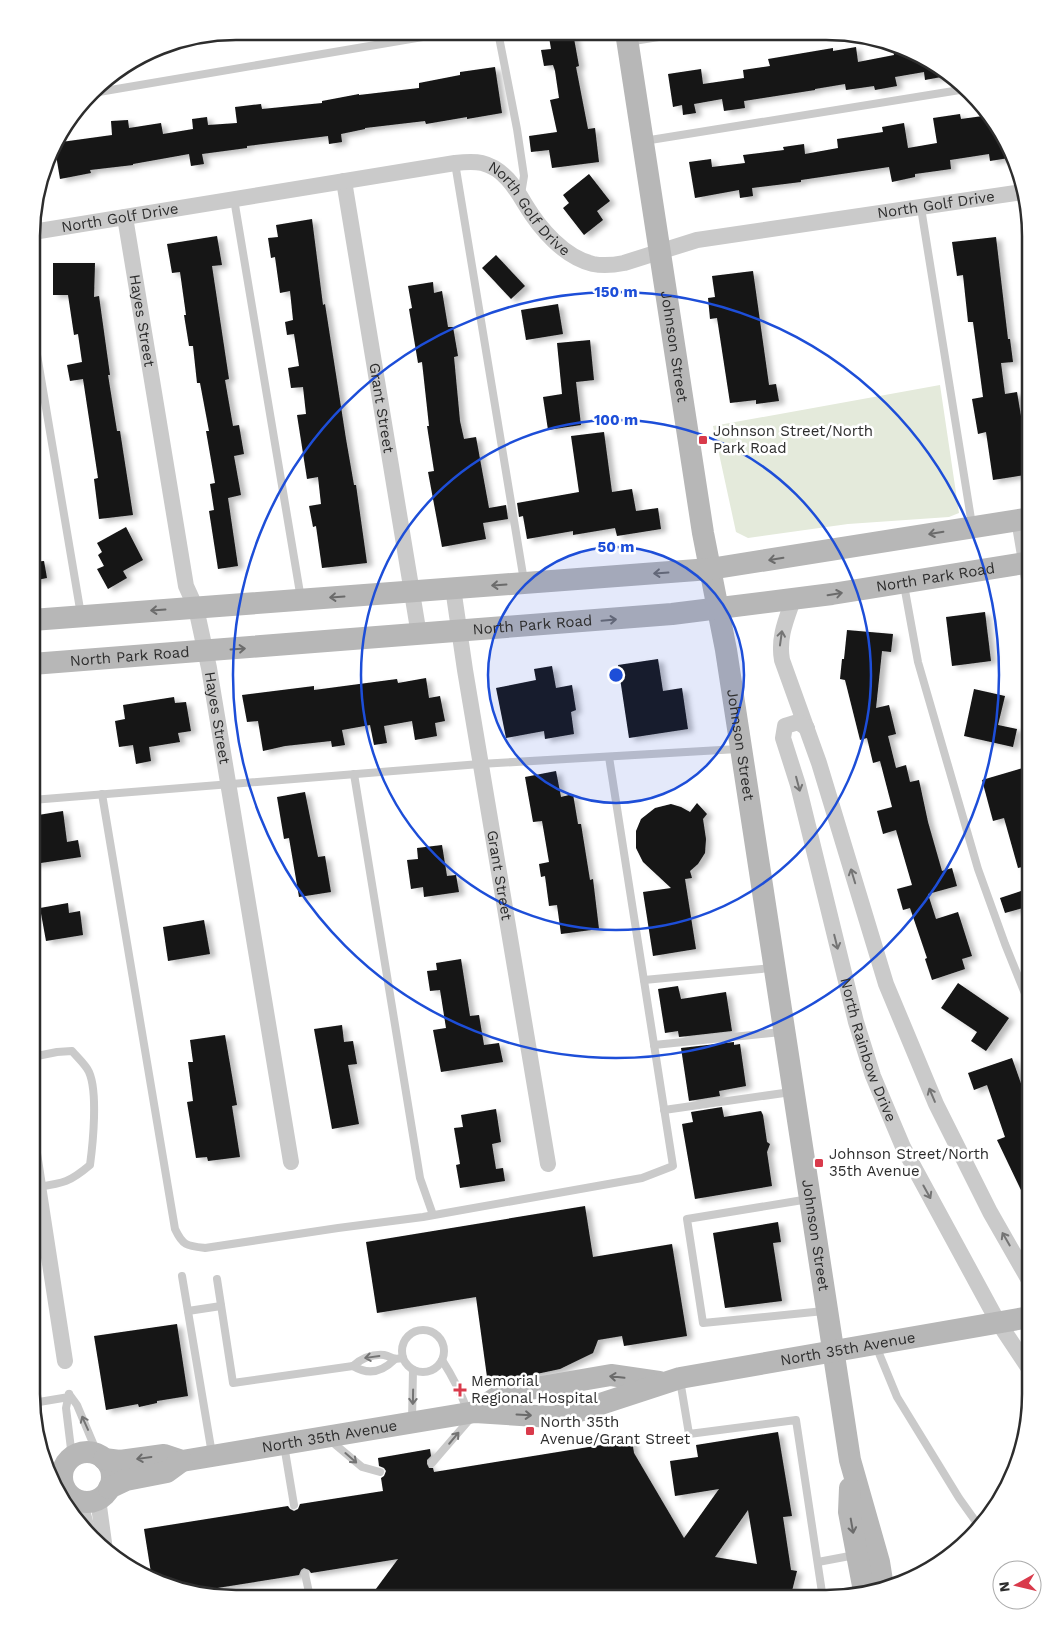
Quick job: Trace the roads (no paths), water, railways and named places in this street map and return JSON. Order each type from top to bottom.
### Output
[{"type":"street","name":"Johnson Street","points":[[628,40],[703,533],[726,650],[850,1460],[879,1562],[882,1582]]},
{"type":"street","name":"North Golf Drive","points":[[40,231],[455,163],[473,162],[490,166],[508,179],[553,240],[573,255],[594,264],[612,265],[697,240],[1017,193]]},
{"type":"street","name":"Grant Street","points":[[344,181],[418,635]]},
{"type":"street","name":"Hayes Street","points":[[125,217],[186,586],[196,608],[210,668],[291,1162]]},
{"type":"street","points":[[40,619],[710,569],[1022,519]]},
{"type":"street","name":"North Park Road","points":[[40,663],[459,632],[718,609],[792,600],[1022,563]]},
{"type":"street","name":"Grant Street","points":[[453,588],[480,764],[548,1164]]},
{"type":"street","points":[[792,600],[781,635],[784,667],[807,728],[886,984],[936,1104],[990,1212],[1022,1268]]},
{"type":"street","name":"North Rainbow Drive","points":[[807,728],[798,722],[785,726],[783,738],[798,785],[856,1022],[873,1076],[902,1147],[998,1322],[1022,1358]]},
{"type":"street","points":[[40,1200],[65,1361]]},
{"type":"street","name":"North 35th Avenue","points":[[182,1461],[164,1455],[120,1461],[89,1452],[80,1453],[74,1484],[126,1480],[167,1472],[182,1461],[472,1413],[552,1417],[576,1412],[673,1381],[1022,1318]]},
{"type":"street","name":"North 35th Avenue","points":[[472,1413],[502,1394],[611,1375],[673,1381]]},
{"type":"street","points":[[74,1484],[112,1480],[109,1465],[101,1457]]},
{"type":"street","name":"Johnson Street","points":[[850,1460],[849,1512],[863,1586]]},
{"type":"street","points":[[74,1484],[84,1516]]},
{"type":"street","points":[[74,1484],[95,1529]]},
{"type":"lane","points":[[105,91],[405,40]]},
{"type":"lane","points":[[500,40],[524,176],[520,196]]},
{"type":"lane","points":[[643,142],[957,91]]},
{"type":"lane","points":[[455,163],[524,583]]},
{"type":"lane","points":[[234,199],[301,600]]},
{"type":"lane","points":[[921,208],[972,527]]},
{"type":"lane","points":[[40,373],[81,616]]},
{"type":"lane","points":[[904,583],[918,662],[976,860],[1005,944],[1022,986]]},
{"type":"lane","points":[[40,799],[480,764],[740,749]]},
{"type":"lane","points":[[102,794],[175,1229],[180,1241],[191,1247],[205,1248],[433,1215],[642,1178],[673,1166],[609,757]]},
{"type":"lane","points":[[354,774],[420,1178],[433,1215]]},
{"type":"lane","points":[[644,980],[775,968]]},
{"type":"lane","points":[[654,1045],[784,1031]]},
{"type":"lane","points":[[40,1055],[72,1051],[89,1072],[94,1102],[93,1148],[90,1165],[75,1178],[58,1184],[40,1187]]},
{"type":"lane","points":[[664,1110],[794,1091]]},
{"type":"lane","points":[[811,1198],[687,1219],[691,1247],[703,1323],[828,1310]]},
{"type":"lane","points":[[182,1276],[213,1456]]},
{"type":"lane","points":[[217,1279],[233,1383],[354,1366],[361,1358],[383,1355],[394,1360]]},
{"type":"lane","points":[[188,1311],[221,1306]]},
{"type":"lane","points":[[424,1330],[430,1331],[441,1340],[444,1354],[442,1360],[433,1370],[426,1372],[413,1370],[408,1366],[404,1358],[403,1346],[410,1334],[424,1330]]},
{"type":"lane","points":[[875,1344],[897,1397],[959,1498],[975,1520]]},
{"type":"lane","points":[[354,1366],[363,1372],[386,1368],[394,1360],[404,1358]]},
{"type":"lane","points":[[432,1464],[472,1413],[442,1360]]},
{"type":"lane","points":[[412,1424],[413,1370]]},
{"type":"lane","points":[[673,1381],[690,1434],[796,1420],[822,1590]]},
{"type":"lane","points":[[40,1402],[69,1397],[69,1394],[77,1405],[101,1457]]},
{"type":"lane","points":[[69,1397],[66,1408],[74,1484]]},
{"type":"lane","points":[[326,1436],[362,1467],[380,1472]]},
{"type":"lane","points":[[284,1444],[294,1505]]},
{"type":"lane","points":[[818,1562],[857,1555]]},
{"type":"lane","points":[[305,1574],[308,1590]]},
{"type":"place","name":"Johnson Street/North Park Road","points":[[703,440]]},
{"type":"place","name":"Johnson Street/North 35th Avenue","points":[[819,1163]]},
{"type":"place","name":"Memorial Regional Hospital","points":[[460,1390]]},
{"type":"place","name":"North 35th Avenue/Grant Street","points":[[530,1431]]}]
